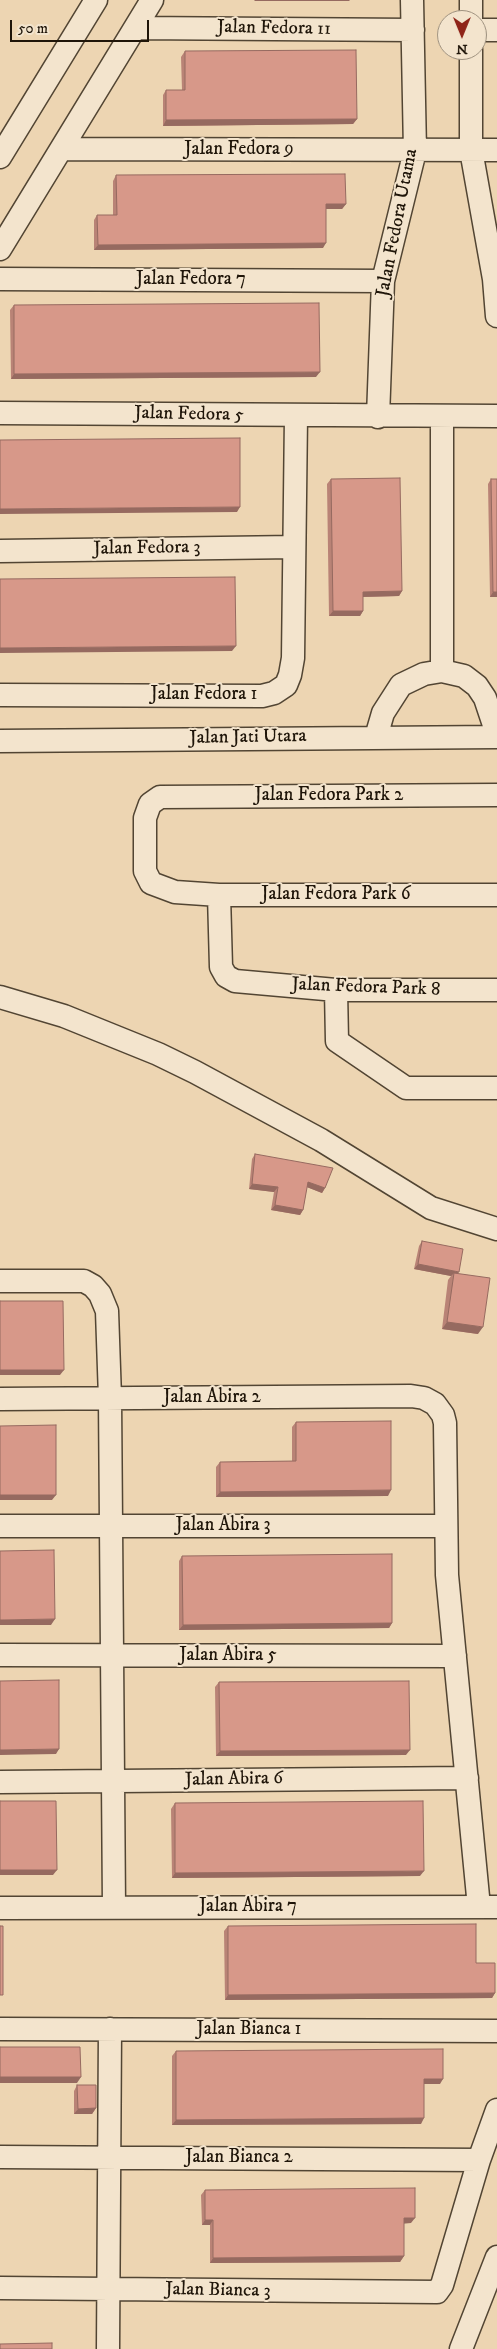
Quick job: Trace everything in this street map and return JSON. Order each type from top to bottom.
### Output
[{"type":"street","points":[[0,157],[96,0]]},
{"type":"street","points":[[0,249],[152,0]]},
{"type":"street","name":"Jalan Fedora Utama","points":[[378,417],[383,281],[415,151],[412,0]]},
{"type":"street","name":"Jalan Fedora 11","points":[[136,28],[412,30]]},
{"type":"street","points":[[471,60],[471,150],[495,279],[497,316]]},
{"type":"street","name":"Jalan Fedora 9","points":[[62,149],[497,150]]},
{"type":"street","name":"Jalan Fedora 7","points":[[0,279],[383,281]]},
{"type":"street","name":"Jalan Fedora 5","points":[[0,412],[378,417],[497,416]]},
{"type":"street","name":"Jalan Fedora 1","points":[[0,695],[262,696],[274,693],[286,685],[293,658],[296,416]]},
{"type":"street","points":[[442,417],[442,671]]},
{"type":"street","name":"Jalan Fedora 3","points":[[0,551],[294,547]]},
{"type":"street","points":[[376,736],[383,713],[401,685],[424,674],[442,671],[464,676],[477,686],[485,698],[497,735]]},
{"type":"street","name":"Jalan Jati Utara","points":[[0,741],[497,735]]},
{"type":"street","name":"Jalan Fedora Park 2","points":[[160,797],[497,795]]},
{"type":"street","name":"Jalan Fedora Park 6","points":[[160,797],[150,804],[145,818],[145,871],[152,883],[175,892],[219,895],[497,894]]},
{"type":"street","name":"Jalan Fedora Park 8","points":[[219,895],[220,967],[226,976],[235,981],[336,990],[497,990]]},
{"type":"street","points":[[336,990],[337,1041],[406,1088],[497,1088]]},
{"type":"street","points":[[0,997],[64,1016],[158,1054],[321,1140],[431,1208],[497,1229]]},
{"type":"street","points":[[474,1088],[497,1095]]},
{"type":"street","points":[[0,1281],[84,1281],[93,1286],[100,1294],[107,1311],[110,1398],[114,1908]]},
{"type":"street","name":"Jalan Abira 2","points":[[0,1399],[411,1396],[424,1398],[435,1404],[443,1415],[445,1423],[446,1526]]},
{"type":"street","name":"Jalan Abira 3","points":[[0,1526],[446,1526]]},
{"type":"street","points":[[446,1526],[447,1575],[467,1778],[488,1907]]},
{"type":"street","name":"Jalan Abira 5","points":[[0,1655],[455,1656]]},
{"type":"street","name":"Jalan Abira 6","points":[[0,1782],[467,1778]]},
{"type":"street","name":"Jalan Abira 7","points":[[0,1908],[488,1907]]},
{"type":"street","name":"Jalan Bianca 1","points":[[0,2029],[497,2031]]},
{"type":"street","points":[[108,2349],[110,2029]]},
{"type":"street","points":[[478,2160],[497,2110]]},
{"type":"street","name":"Jalan Bianca 2","points":[[0,2157],[478,2160]]},
{"type":"street","name":"Jalan Bianca 3","points":[[0,2288],[437,2292],[442,2285],[478,2160]]},
{"type":"street","points":[[461,2349],[497,2257]]},
{"type":"building","points":[[356,50],[357,119],[166,120],[166,90],[185,90],[185,51]]},
{"type":"building","points":[[345,174],[346,204],[326,204],[326,243],[98,245],[97,215],[117,215],[116,175]]},
{"type":"building","points":[[319,303],[320,372],[14,374],[14,305]]},
{"type":"building","points":[[240,438],[240,507],[0,509],[0,440]]},
{"type":"building","points":[[400,478],[402,591],[363,592],[363,611],[333,611],[331,479]]},
{"type":"building","points":[[491,479],[497,479],[497,592],[493,592]]},
{"type":"building","points":[[235,577],[236,646],[0,648],[0,579]]},
{"type":"building","points":[[255,1154],[333,1168],[325,1188],[308,1182],[303,1210],[275,1205],[278,1187],[252,1184]]},
{"type":"building","points":[[422,1241],[463,1249],[459,1272],[418,1264]]},
{"type":"building","points":[[454,1273],[490,1278],[483,1327],[447,1322]]},
{"type":"building","points":[[0,1301],[63,1301],[64,1370],[0,1370]]},
{"type":"building","points":[[391,1421],[391,1490],[220,1492],[220,1462],[296,1461],[296,1422]]},
{"type":"building","points":[[56,1425],[56,1495],[0,1495],[0,1426]]},
{"type":"building","points":[[54,1550],[55,1619],[0,1620],[0,1551]]},
{"type":"building","points":[[392,1554],[392,1623],[183,1625],[182,1556]]},
{"type":"building","points":[[59,1680],[59,1749],[0,1750],[0,1681]]},
{"type":"building","points":[[409,1681],[410,1750],[220,1751],[219,1682]]},
{"type":"building","points":[[0,1801],[56,1801],[57,1870],[0,1870]]},
{"type":"building","points":[[423,1801],[424,1871],[175,1873],[175,1803]]},
{"type":"building","points":[[476,1924],[476,1963],[495,1963],[495,1993],[228,1995],[228,1926]]},
{"type":"building","points":[[0,1926],[3,1926],[3,1995],[0,1995]]},
{"type":"building","points":[[0,2047],[80,2047],[81,2077],[0,2077]]},
{"type":"building","points":[[443,2049],[443,2079],[424,2079],[424,2118],[176,2120],[176,2051]]},
{"type":"building","points":[[77,2085],[96,2085],[96,2108],[78,2109]]},
{"type":"building","points":[[415,2188],[415,2218],[404,2218],[404,2256],[213,2258],[213,2220],[205,2220],[205,2190]]},
{"type":"building","points":[[52,2343],[52,2349],[0,2349],[0,2344]]}]
